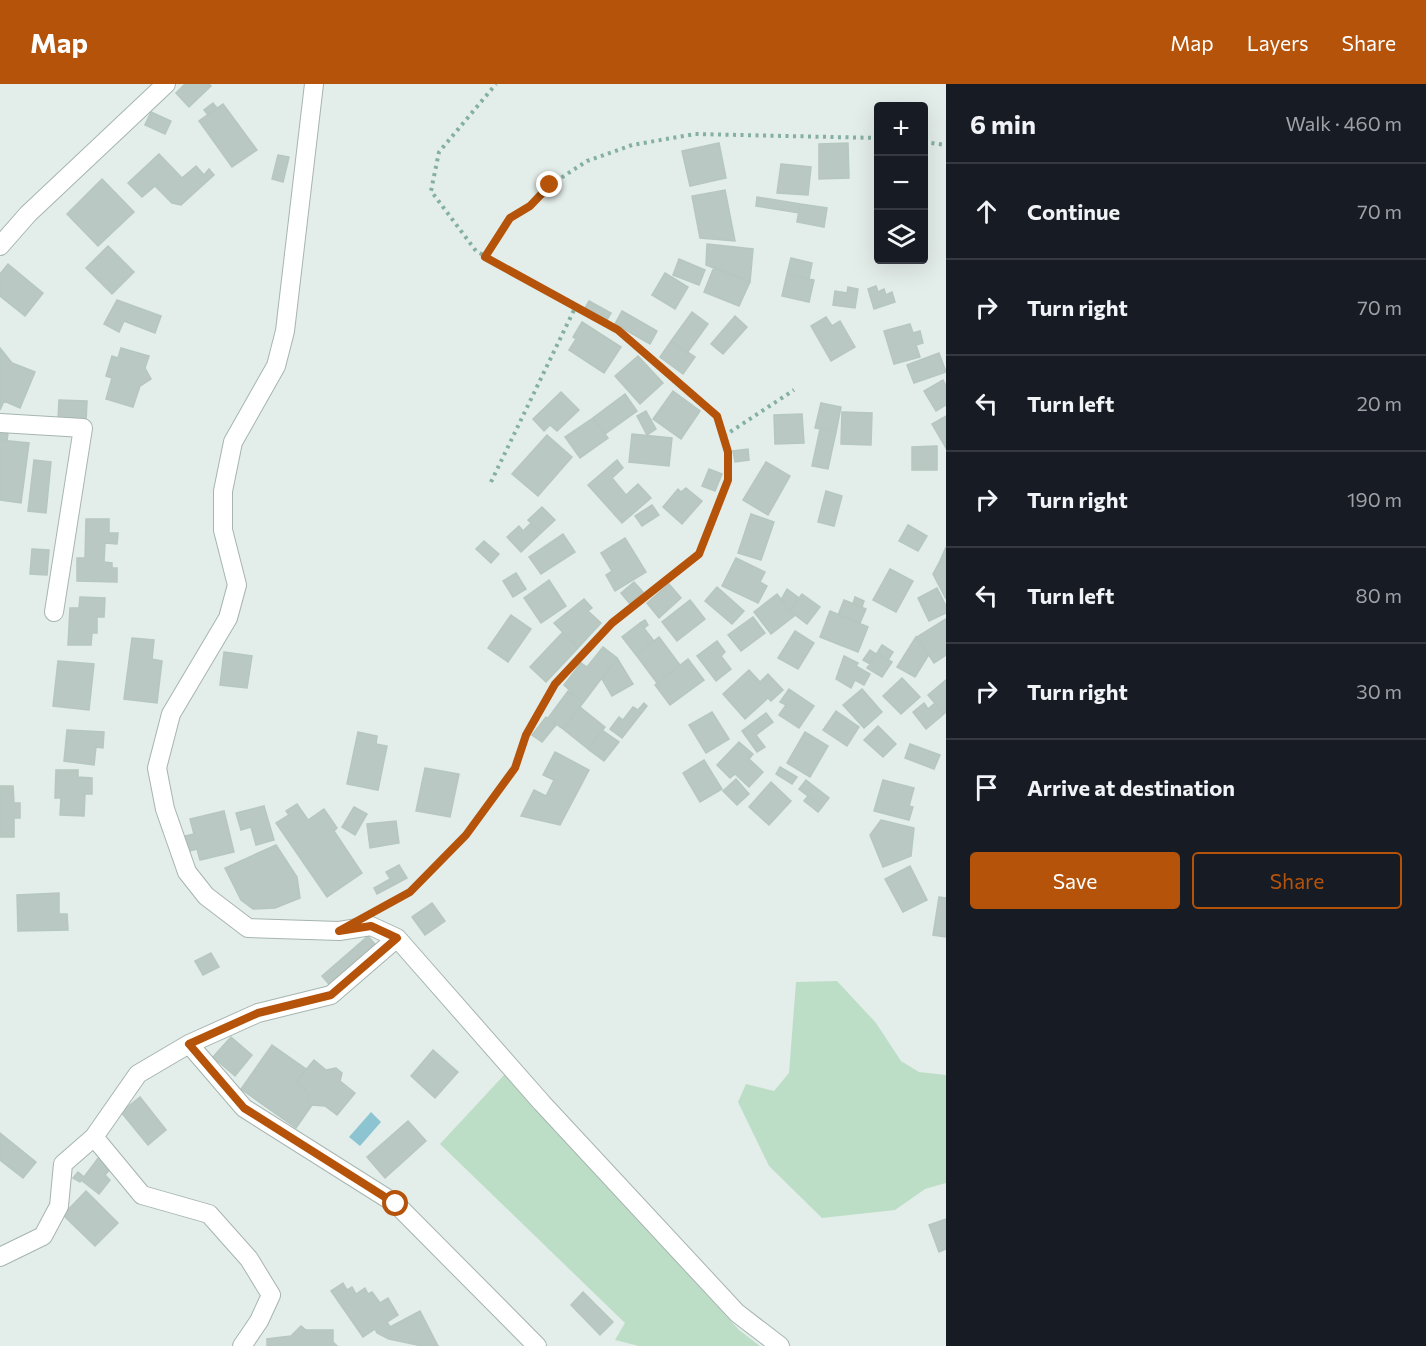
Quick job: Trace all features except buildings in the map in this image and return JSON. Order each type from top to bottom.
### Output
[{"type":"street","points":[[0,246],[28,214],[166,84]]},
{"type":"street","points":[[314,84],[285,331],[276,366],[233,442],[223,491],[223,530],[237,585],[228,618],[171,714],[157,768],[165,809],[187,872],[206,896],[248,928],[339,931],[371,926],[397,938],[542,1103],[737,1313],[780,1346]]},
{"type":"street","points":[[0,423],[83,428],[54,612]]},
{"type":"street","points":[[0,1257],[43,1236],[59,1206],[63,1164],[94,1137],[138,1074],[189,1044],[258,1013],[331,995],[397,938]]},
{"type":"street","points":[[189,1044],[244,1108],[396,1204],[537,1346]]},
{"type":"street","points":[[94,1137],[142,1195],[209,1214],[249,1259],[271,1295],[259,1321],[242,1346]]},
{"type":"path","points":[[380,909],[410,892],[466,835],[515,768],[526,735],[555,684],[582,653],[612,623],[699,554],[728,480],[728,452],[717,416],[618,330],[476,251],[431,191],[439,152],[496,84]]},
{"type":"path","points":[[485,257],[510,218],[530,206],[550,185],[587,161],[632,145],[695,134],[874,138]]},
{"type":"path","points":[[928,143],[946,145]]},
{"type":"path","points":[[491,482],[575,308]]},
{"type":"path","points":[[723,436],[794,390]]},
{"type":"green space","points":[[837,981],[876,1023],[901,1061],[919,1072],[946,1075],[946,1183],[925,1189],[895,1210],[822,1218],[769,1166],[738,1102],[746,1084],[774,1091],[789,1073],[796,982]]},
{"type":"green space","points":[[505,1074],[739,1330],[760,1346],[639,1346],[615,1340],[625,1323],[440,1144]]},
{"type":"water","points":[[371,1112],[381,1122],[360,1146],[349,1137]]},
{"type":"route","points":[[396,1204],[244,1108],[189,1044],[258,1013],[331,995],[397,938],[371,926],[339,931],[410,892],[466,835],[515,768],[526,735],[547,703],[555,684],[612,623],[699,554],[728,480],[728,452],[717,416],[618,330],[485,257],[510,218],[530,206],[550,185]]}]
